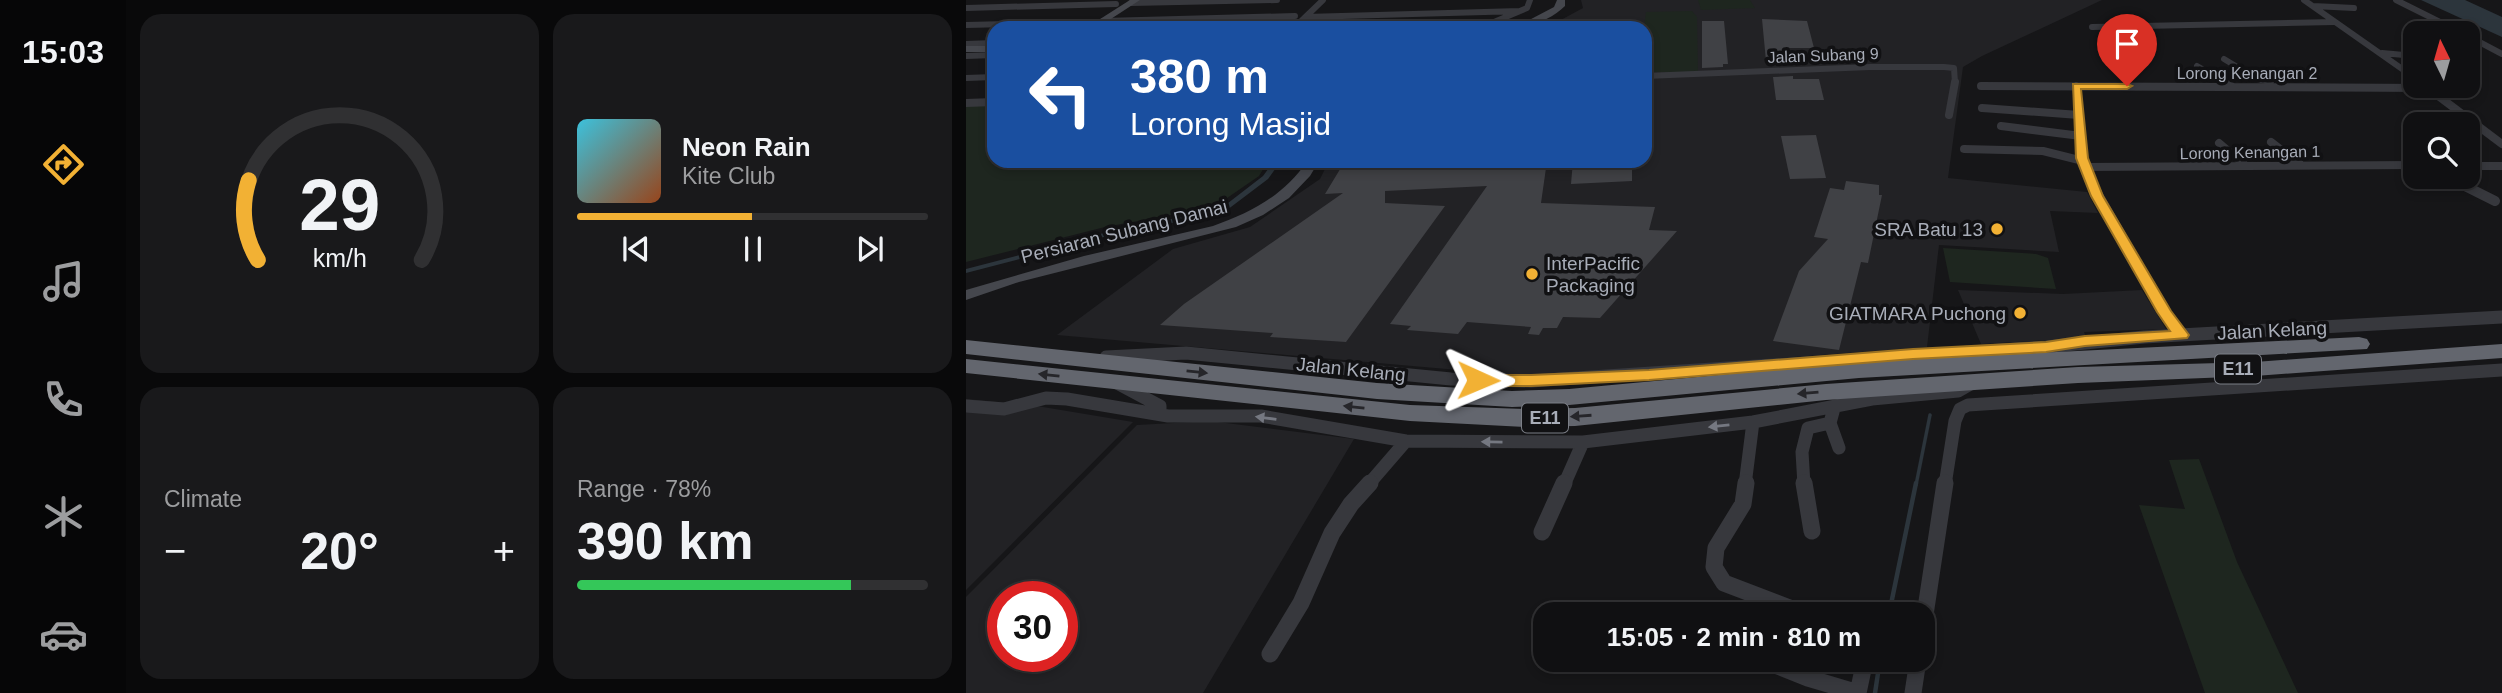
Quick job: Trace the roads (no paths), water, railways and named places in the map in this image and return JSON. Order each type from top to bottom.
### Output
[{"type":"highway","name":"E11","points":[[966,347],[1377,391],[1522,399],[1860,370],[2241,352],[2502,335]]},
{"type":"highway","name":"E11","points":[[966,366],[1409,413],[1525,418],[1575,417],[1804,394],[1973,382],[2255,369],[2502,351]]},
{"type":"street","points":[[966,8],[1276,0]]},
{"type":"street","points":[[1293,21],[1311,0]]},
{"type":"street","points":[[1299,21],[1323,0]]},
{"type":"street","points":[[1498,21],[1529,6],[1530,0]]},
{"type":"street","points":[[1533,21],[1557,9],[1561,6],[1561,0]]},
{"type":"street","points":[[1544,21],[1566,10],[1570,6],[1570,0]]},
{"type":"street","points":[[2304,0],[2403,69]]},
{"type":"street","points":[[2396,0],[2438,21]]},
{"type":"street","points":[[1103,21],[1126,2]]},
{"type":"street","points":[[1095,21],[1126,2]]},
{"type":"street","points":[[2313,6],[2354,8]]},
{"type":"street","points":[[1306,17],[1520,11]]},
{"type":"street","points":[[1103,21],[1295,16]]},
{"type":"street","points":[[2092,27],[2334,22]]},
{"type":"street","points":[[966,25],[987,25]]},
{"type":"street","points":[[2480,42],[2502,54]]},
{"type":"street","points":[[966,44],[987,43]]},
{"type":"street","points":[[966,50],[987,49]]},
{"type":"street","points":[[2381,53],[2403,55]]},
{"type":"street","points":[[966,56],[987,55]]},
{"type":"street","points":[[2224,59],[2257,79],[2281,87]]},
{"type":"street","name":"Jalan Subang 9","points":[[1652,76],[1929,66],[1954,68],[1954,86]]},
{"type":"street","points":[[2197,66],[2233,87]]},
{"type":"street","points":[[966,78],[987,77]]},
{"type":"street","points":[[1949,115],[1954,86],[1968,86]]},
{"type":"street","name":"Lorong Kenangan 2","points":[[1981,86],[2403,87]]},
{"type":"street","points":[[2076,86],[2084,164],[2097,196],[2164,312],[2181,335]]},
{"type":"street","points":[[2441,98],[2502,144]]},
{"type":"street","points":[[966,103],[987,102]]},
{"type":"street","points":[[1982,108],[2079,115]]},
{"type":"street","points":[[2001,126],[2081,136]]},
{"type":"street","points":[[2271,142],[2301,165]]},
{"type":"street","points":[[2219,143],[2245,165]]},
{"type":"street","name":"Lorong Kenangan 1","points":[[1965,149],[2043,151],[2084,164],[2126,167],[2403,165]]},
{"type":"street","points":[[2121,155],[2126,167]]},
{"type":"street","points":[[2480,166],[2502,166]]},
{"type":"street","name":"Persiaran Subang Damai","points":[[966,284],[1231,218],[1250,208],[1284,183],[1295,168]]},
{"type":"street","name":"Persiaran Subang Damai","points":[[966,295],[1013,279],[1242,221],[1297,183],[1308,168]]},
{"type":"street","points":[[2472,189],[2496,201]]},
{"type":"street","name":"Jalan Kelang","points":[[1080,360],[1170,353],[1451,379],[1531,381],[2046,347],[2085,341],[2502,317]]},
{"type":"street","points":[[1927,602],[1955,421],[1960,409],[1968,405],[2502,370]]},
{"type":"street","points":[[1812,531],[1802,460],[1808,428],[1872,399],[1958,391],[1973,382]]},
{"type":"street","points":[[1117,383],[1133,394],[1155,402],[1160,406],[1160,414]]},
{"type":"street","points":[[966,406],[1004,409],[1046,398],[1203,418],[1261,416],[1406,441],[1583,442],[1753,422],[1832,416]]},
{"type":"street","points":[[1832,416],[1839,448]]},
{"type":"street","points":[[1753,422],[1743,503],[1716,548],[1714,567],[1724,583],[1774,602]]},
{"type":"street","points":[[1270,654],[1301,603],[1314,568],[1332,533],[1351,504],[1406,441]]},
{"type":"street","points":[[1542,532],[1583,442]]},
{"type":"street","points":[[1793,672],[1858,693],[1862,672]]},
{"type":"street","points":[[1913,693],[1916,672]]},
{"type":"waterway","points":[[1916,485],[1930,415]]},
{"type":"waterway","points":[[1891,602],[1916,483]]},
{"type":"waterway","points":[[1875,693],[1878,672]]},
{"type":"place","name":"SRA Batu 13","points":[[1997,229]]},
{"type":"place","name":"InterPacific Packaging","points":[[1532,274]]},
{"type":"place","name":"GIATMARA Puchong","points":[[2020,313]]}]
